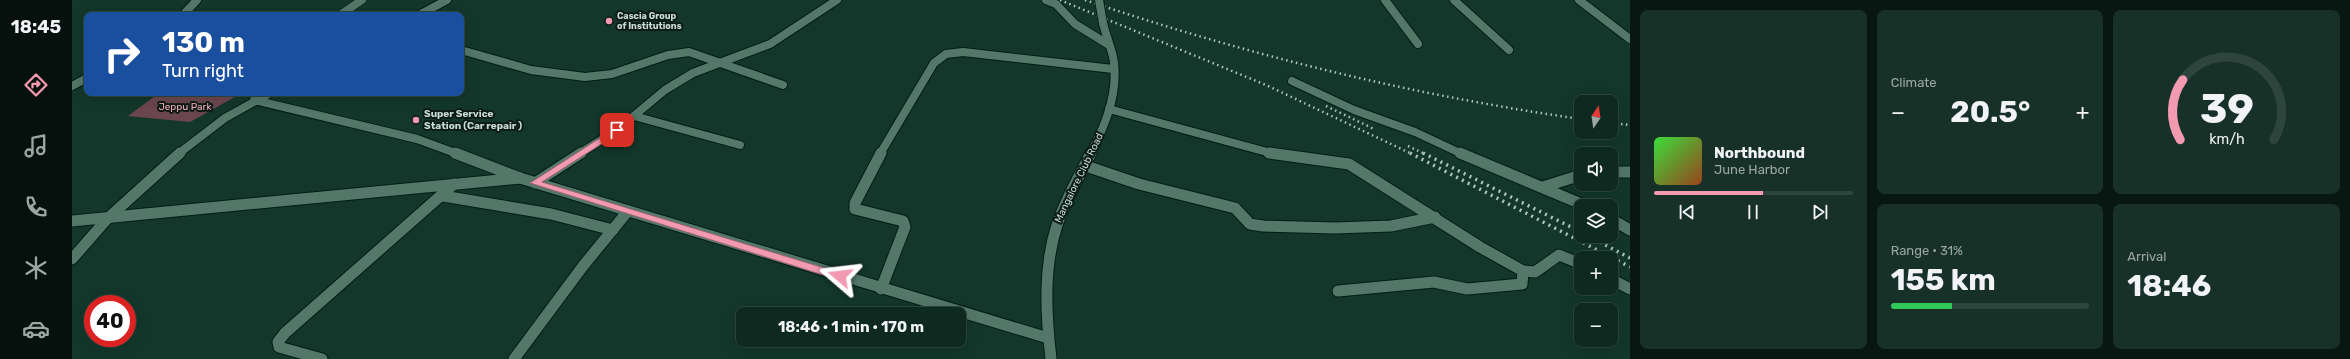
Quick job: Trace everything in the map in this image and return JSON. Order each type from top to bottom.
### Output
[{"type":"street","points":[[186,12],[197,0]]},
{"type":"street","points":[[425,12],[448,0]]},
{"type":"street","points":[[535,183],[617,130],[665,90],[693,73],[721,64],[770,44],[837,0]]},
{"type":"street","points":[[1046,0],[1056,4],[1076,24],[1109,45]]},
{"type":"street","name":"Mangalore Club Road","points":[[1051,359],[1048,338],[1049,254],[1056,225],[1068,196],[1086,166],[1101,135],[1114,93],[1114,69],[1099,0]]},
{"type":"street","points":[[1385,0],[1418,44]]},
{"type":"street","points":[[1454,0],[1509,50]]},
{"type":"street","points":[[1579,0],[1630,39]]},
{"type":"street","points":[[464,51],[548,73],[580,78],[601,76],[629,69],[672,52],[689,52],[783,85]]},
{"type":"street","points":[[880,289],[906,226],[903,221],[899,219],[855,209],[855,203],[890,135],[934,63],[946,54],[963,52],[1114,69]]},
{"type":"street","points":[[72,86],[84,80]]},
{"type":"street","points":[[1292,81],[1354,110],[1415,132],[1467,157],[1574,201]]},
{"type":"street","points":[[72,259],[107,219],[212,129],[254,100],[263,96]]},
{"type":"street","points":[[254,100],[302,110],[417,139],[535,183],[880,289],[1048,338]]},
{"type":"street","points":[[1109,109],[1246,148],[1285,157],[1349,164],[1435,217],[1480,247],[1523,271],[1535,272],[1559,255],[1574,261]]},
{"type":"street","points":[[634,116],[740,145]]},
{"type":"street","points":[[1086,166],[1139,184],[1235,208],[1250,224],[1262,226],[1335,228],[1391,226],[1435,217]]},
{"type":"street","points":[[1618,172],[1630,172]]},
{"type":"street","points":[[1543,187],[1574,177]]},
{"type":"street","points":[[72,220],[107,219],[520,178]]},
{"type":"street","points":[[322,359],[285,350],[279,347],[278,342],[300,320],[443,196],[454,184]]},
{"type":"street","points":[[443,196],[551,214],[613,230]]},
{"type":"street","points":[[514,359],[583,266],[628,211]]},
{"type":"street","points":[[1618,223],[1630,230]]},
{"type":"street","points":[[1338,291],[1434,282],[1467,289],[1522,284],[1523,271]]},
{"type":"street","points":[[1618,283],[1630,289]]},
{"type":"lane","points":[[344,12],[362,0]]},
{"type":"green space","name":"Jeppu Park","points":[[155,96],[237,96],[190,122],[128,116]]},
{"type":"railway","points":[[1060,0],[1266,85],[1411,154]]},
{"type":"railway","points":[[1085,0],[1207,38],[1330,71],[1455,98],[1574,118]]},
{"type":"railway","points":[[1326,106],[1374,129]]},
{"type":"railway","points":[[1618,124],[1630,125]]},
{"type":"railway","points":[[1408,146],[1425,154]]},
{"type":"railway","points":[[1411,154],[1630,267]]},
{"type":"railway","points":[[1425,154],[1574,228]]},
{"type":"railway","points":[[1601,243],[1630,258]]},
{"type":"place","name":"Cascia Group of Institutions","points":[[609,21]]},
{"type":"place","name":"Super Service Station (Car repair )","points":[[416,120]]},
{"type":"route","points":[[617,130],[576,155],[535,183],[840,276]]}]
